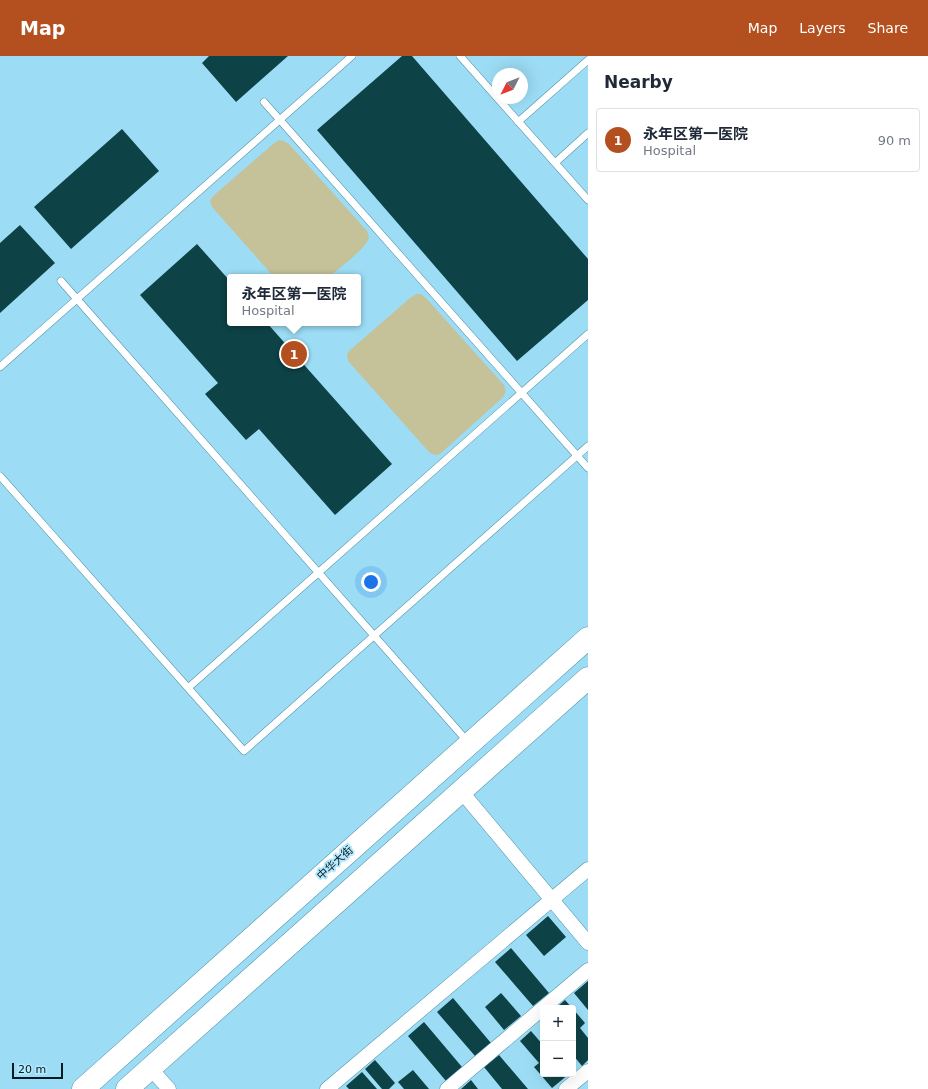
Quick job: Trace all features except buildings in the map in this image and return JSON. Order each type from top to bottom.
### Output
[{"type":"highway","name":"中华大街","points":[[83,1089],[588,638]]},
{"type":"highway","points":[[127,1089],[588,678]]},
{"type":"street","points":[[461,791],[588,943]]},
{"type":"street","points":[[327,1089],[588,869]]},
{"type":"street","points":[[447,1089],[588,970]]},
{"type":"street","points":[[150,1068],[170,1089]]},
{"type":"street","points":[[566,1089],[588,1071]]},
{"type":"lane","points":[[0,367],[352,56]]},
{"type":"lane","points":[[460,56],[588,200]]},
{"type":"lane","points":[[518,122],[588,60]]},
{"type":"lane","points":[[264,102],[588,468]]},
{"type":"lane","points":[[554,163],[588,133]]},
{"type":"lane","points":[[60,281],[470,743]]},
{"type":"lane","points":[[188,688],[588,334]]},
{"type":"lane","points":[[0,476],[244,751],[588,446]]},
{"type":"shaded area","points":[[279,140],[289,144],[367,231],[369,238],[365,244],[356,254],[333,274],[271,274],[212,207],[210,201],[212,197]]},
{"type":"shaded area","points":[[416,294],[421,294],[426,298],[504,385],[505,390],[504,395],[500,400],[440,454],[437,455],[429,452],[348,361],[347,354]]},
{"type":"place","name":"永年区第一医院","points":[[294,354]]}]
